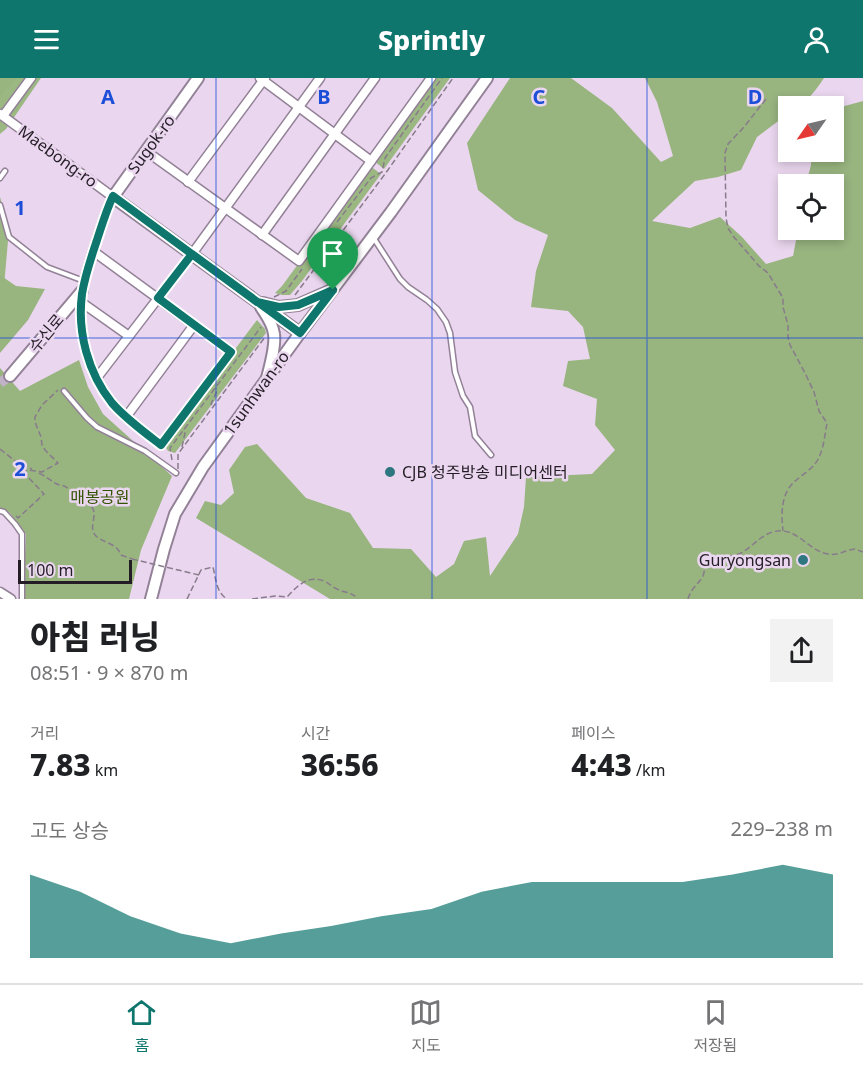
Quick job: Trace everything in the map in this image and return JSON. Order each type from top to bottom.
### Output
[{"type":"main road","name":"Sugok-ro","points":[[113,196],[198,78]]},
{"type":"main road","name":"1sunhwan-ro","points":[[151,599],[175,514],[203,467],[487,78]]},
{"type":"main road","points":[[113,196],[300,333]]},
{"type":"main road","points":[[257,302],[279,307],[292,306],[333,290]]},
{"type":"main road","name":"수신로","points":[[10,376],[83,291]]},
{"type":"main road","points":[[257,302],[274,332],[267,378]]},
{"type":"main road","name":"1sunhwan-ro","points":[[157,576],[160,599]]},
{"type":"main road","points":[[146,599],[157,576]]},
{"type":"street","points":[[1,115],[31,78]]},
{"type":"street","points":[[96,379],[192,254],[320,78]]},
{"type":"street","points":[[262,235],[375,78]]},
{"type":"street","points":[[146,151],[299,261],[431,78]]},
{"type":"street","points":[[188,182],[263,79],[371,161]]},
{"type":"street","name":"Maebong-ro","points":[[1,115],[113,196]]},
{"type":"street","points":[[93,251],[231,352],[161,445],[126,417],[111,401],[96,379],[86,350],[82,325],[83,291],[93,251],[113,196]]},
{"type":"street","points":[[83,291],[129,336]]},
{"type":"street","points":[[126,417],[194,325]]},
{"type":"street","points":[[0,592],[11,599]]},
{"type":"lane","points":[[0,177],[5,171]]},
{"type":"lane","points":[[0,205],[9,237],[47,267],[83,291]]},
{"type":"lane","points":[[373,236],[400,279],[427,300],[446,322],[453,348],[455,372],[463,396],[470,407],[475,436],[490,455]]},
{"type":"lane","points":[[64,391],[87,418],[98,427],[145,451],[177,471]]},
{"type":"lane","points":[[0,511],[4,512],[22,534],[22,599]]},
{"type":"path","points":[[371,178],[382,172],[385,158],[442,78]]},
{"type":"path","points":[[296,294],[453,78]]},
{"type":"path","points":[[766,99],[728,144],[725,153],[726,218],[733,236],[768,273],[783,298],[790,345],[806,373],[819,411],[827,423],[820,456],[786,492],[781,513],[783,531]]},
{"type":"path","points":[[273,297],[286,291]]},
{"type":"path","points":[[172,460],[170,448],[265,322]]},
{"type":"path","points":[[177,471],[178,454],[270,330]]},
{"type":"path","points":[[212,407],[216,387]]},
{"type":"path","points":[[9,518],[14,514],[18,518],[44,494],[26,474],[26,471],[42,471],[58,463],[42,446],[35,417],[52,394],[60,390],[64,391]]},
{"type":"path","points":[[182,448],[184,429]]},
{"type":"path","points":[[0,449],[19,464],[64,486],[89,502],[93,507],[95,518],[93,533],[118,548],[122,555],[199,575]]},
{"type":"path","points":[[688,599],[702,576],[705,565],[710,561],[740,554],[760,537],[772,532],[783,531],[795,534],[816,550],[829,554],[843,554],[855,549],[863,552]]},
{"type":"path","points":[[187,599],[201,570],[213,567],[218,589],[224,598],[228,599]]},
{"type":"path","points":[[252,599],[287,597],[297,586],[308,579],[324,581],[337,589],[353,594],[358,599]]},
{"type":"green space","points":[[0,78],[41,78],[6,129],[0,134]]},
{"type":"green space","points":[[0,78],[16,78],[0,97]]},
{"type":"green space","points":[[434,78],[450,78],[384,169],[374,161]]},
{"type":"green space","points":[[510,78],[571,78],[612,108],[661,162],[673,156],[657,102],[645,78],[824,78],[811,96],[778,96],[778,121],[757,137],[741,170],[695,181],[652,221],[690,228],[720,217],[766,264],[793,256],[796,240],[844,240],[844,174],[809,174],[811,162],[844,162],[844,106],[863,101],[863,599],[330,599],[196,518],[205,501],[221,505],[234,493],[229,470],[245,447],[257,444],[306,498],[350,513],[373,548],[411,549],[436,577],[454,564],[464,541],[486,537],[490,576],[518,534],[524,507],[526,477],[592,474],[615,450],[595,425],[597,399],[563,386],[568,361],[590,359],[583,327],[568,311],[531,307],[536,271],[548,235],[515,220],[478,190],[467,143]]},
{"type":"green space","points":[[370,166],[381,174],[302,281],[290,295],[275,293],[282,286]]},
{"type":"green space","points":[[0,197],[9,229],[0,333]]},
{"type":"green space","points":[[0,275],[16,286],[45,289],[28,320],[0,353]]},
{"type":"green space","points":[[257,320],[266,333],[175,453],[168,451],[164,444]]},
{"type":"green space","name":"매봉공원","points":[[79,360],[88,387],[103,414],[172,476],[141,550],[129,599],[25,599],[26,534],[10,513],[0,509],[0,368],[20,391]]},
{"type":"tunnel","points":[[0,383],[10,376]]},
{"type":"place","name":"CJB 청주방송 미디어센터","points":[[390,472]]},
{"type":"place","name":"Guryongsan","points":[[803,560]]},
{"type":"route","points":[[333,290],[298,305],[284,308],[257,302],[192,254],[113,196],[88,265],[82,291],[81,315],[86,350],[96,379],[111,401],[126,417],[161,445],[231,352],[158,298],[192,254],[257,302],[300,333],[333,290]]}]
